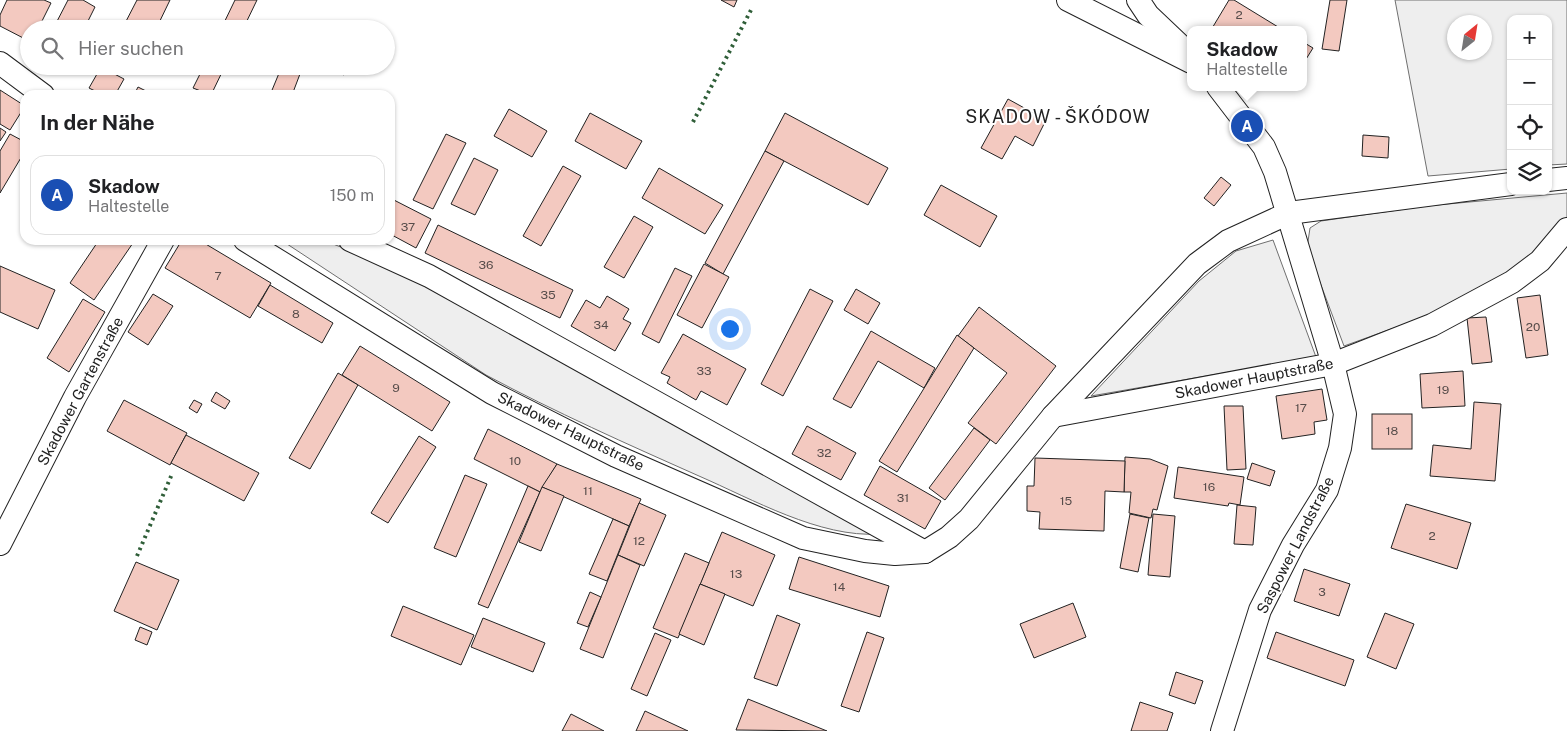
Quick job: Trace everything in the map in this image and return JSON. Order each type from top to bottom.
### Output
[{"type":"street","points":[[1068,0],[1187,60]]},
{"type":"street","points":[[1138,0],[1148,15],[1187,52]]},
{"type":"street","points":[[0,63],[35,90]]},
{"type":"street","name":"Saspower Landstraße","points":[[1221,91],[1264,147],[1275,172],[1289,213],[1333,364],[1345,414],[1340,448],[1327,490],[1293,545],[1260,610],[1222,731]]},
{"type":"street","points":[[1552,180],[1567,178]]},
{"type":"street","name":"Skadower Hauptstraße","points":[[253,245],[492,393],[616,456],[804,538],[865,551],[895,554],[925,552],[949,537],[969,519],[1053,416],[1197,264],[1228,240],[1289,213],[1507,185]]},
{"type":"street","name":"Skadower Hauptstraße","points":[[1053,416],[1333,364],[1432,325],[1512,282],[1540,261],[1567,229]]},
{"type":"street","name":"Skadower Gartenstraße","points":[[0,544],[75,397],[160,245]]},
{"type":"street","points":[[361,245],[430,276],[925,552]]},
{"type":"shaded area","points":[[1395,0],[1567,0],[1567,164],[1552,165],[1552,15],[1507,15],[1507,169],[1428,176]]},
{"type":"shaded area","points":[[1567,193],[1567,218],[1556,233],[1507,276],[1427,316],[1344,346],[1307,248],[1310,228],[1321,221],[1426,206]]},
{"type":"shaded area","points":[[1273,240],[1316,357],[1091,396],[1199,281],[1236,251]]},
{"type":"shaded area","points":[[289,245],[336,245],[366,257],[425,286],[879,534],[856,534],[833,530],[764,506],[618,440],[486,375]]},
{"type":"building","points":[[7,0],[44,0],[51,3],[42,20],[20,20],[20,36],[0,26],[0,15]]},
{"type":"building","points":[[68,0],[83,0],[95,7],[88,20],[58,20]]},
{"type":"building","points":[[137,0],[170,0],[160,20],[127,20]]},
{"type":"building","points":[[235,0],[257,0],[247,20],[225,20]]},
{"type":"building","points":[[721,0],[737,0],[734,7]]},
{"type":"building","points":[[1229,0],[1234,0],[1276,26],[1213,26]]},
{"type":"building","points":[[1330,0],[1347,0],[1339,51],[1322,49]]},
{"type":"building","points":[[1307,44],[1313,48],[1307,58]]},
{"type":"building","points":[[96,75],[116,75],[124,79],[118,90],[93,90],[89,88]]},
{"type":"building","points":[[200,75],[221,75],[213,90],[193,88]]},
{"type":"building","points":[[278,75],[300,75],[294,90],[272,90]]},
{"type":"building","points":[[0,90],[20,103],[20,114],[10,130],[0,124]]},
{"type":"building","points":[[1008,99],[1046,120],[1033,146],[1015,136],[1002,159],[981,148]]},
{"type":"building","points":[[509,109],[547,131],[532,157],[494,136]]},
{"type":"building","points":[[590,113],[642,141],[626,169],[575,141]]},
{"type":"building","points":[[785,113],[888,168],[868,205],[765,151]]},
{"type":"building","points":[[0,128],[6,132],[0,141]]},
{"type":"building","points":[[10,134],[20,139],[20,159],[0,193],[0,151]]},
{"type":"building","points":[[446,134],[466,143],[433,209],[413,200]]},
{"type":"building","points":[[1363,135],[1389,137],[1388,158],[1362,156]]},
{"type":"building","points":[[765,151],[784,161],[723,274],[705,263]]},
{"type":"building","points":[[474,158],[498,170],[475,215],[451,204]]},
{"type":"building","points":[[563,166],[581,176],[541,246],[523,236]]},
{"type":"building","points":[[659,168],[723,205],[705,234],[642,198]]},
{"type":"building","points":[[1221,177],[1231,185],[1214,206],[1204,198]]},
{"type":"building","points":[[941,185],[997,216],[980,247],[924,215]]},
{"type":"building","points":[[395,201],[431,219],[416,248],[395,237]]},
{"type":"building","points":[[634,216],[653,227],[624,278],[604,267]]},
{"type":"building","points":[[438,225],[573,290],[560,318],[425,253]]},
{"type":"building","points":[[96,245],[132,245],[94,300],[70,283]]},
{"type":"building","points":[[179,245],[207,245],[271,283],[250,318],[165,268]]},
{"type":"building","points":[[704,264],[729,277],[702,328],[677,315]]},
{"type":"building","points":[[0,266],[55,290],[38,329],[0,312]]},
{"type":"building","points":[[675,268],[692,276],[659,343],[642,334]]},
{"type":"building","points":[[270,285],[333,323],[322,343],[258,306]]},
{"type":"building","points":[[810,289],[833,301],[783,396],[761,384]]},
{"type":"building","points":[[856,289],[880,303],[868,324],[844,310]]},
{"type":"building","points":[[153,294],[173,306],[148,345],[128,332]]},
{"type":"building","points":[[1540,295],[1548,355],[1526,358],[1517,298]]},
{"type":"building","points":[[607,296],[629,309],[623,319],[631,323],[615,351],[571,326],[586,300],[600,308]]},
{"type":"building","points":[[83,299],[105,312],[69,372],[47,358]]},
{"type":"building","points":[[979,307],[1056,366],[996,444],[968,423],[1007,373],[958,336]]},
{"type":"building","points":[[1486,317],[1492,362],[1472,364],[1467,318]]},
{"type":"building","points":[[871,331],[935,368],[924,388],[878,361],[851,408],[833,399]]},
{"type":"building","points":[[683,334],[746,369],[727,405],[701,391],[696,400],[667,383],[670,377],[661,373]]},
{"type":"building","points":[[957,335],[974,348],[897,472],[879,461]]},
{"type":"building","points":[[360,346],[450,402],[432,431],[342,375]]},
{"type":"building","points":[[1463,371],[1465,406],[1422,408],[1420,374]]},
{"type":"building","points":[[338,373],[358,385],[310,469],[289,458]]},
{"type":"building","points":[[1322,389],[1327,420],[1314,422],[1315,434],[1282,439],[1276,396]]},
{"type":"building","points":[[216,392],[230,401],[225,409],[211,401]]},
{"type":"building","points":[[124,400],[187,433],[170,465],[107,431]]},
{"type":"building","points":[[194,400],[202,404],[197,413],[189,408]]},
{"type":"building","points":[[1474,402],[1501,404],[1495,481],[1430,476],[1433,445],[1471,449]]},
{"type":"building","points":[[1224,406],[1243,406],[1246,469],[1227,470]]},
{"type":"building","points":[[1372,414],[1412,414],[1412,449],[1372,449]]},
{"type":"building","points":[[807,426],[856,453],[841,480],[792,454]]},
{"type":"building","points":[[974,428],[990,440],[945,500],[929,488]]},
{"type":"building","points":[[488,429],[557,464],[540,492],[474,459]]},
{"type":"building","points":[[186,435],[259,473],[244,501],[171,463]]},
{"type":"building","points":[[419,436],[436,447],[388,523],[371,513]]},
{"type":"building","points":[[1125,457],[1150,459],[1168,466],[1157,510],[1153,509],[1151,518],[1129,513],[1131,492],[1124,492]]},
{"type":"building","points":[[1035,458],[1125,461],[1124,492],[1105,491],[1104,531],[1039,529],[1040,512],[1027,511],[1027,486],[1034,486]]},
{"type":"building","points":[[1252,463],[1275,471],[1270,486],[1247,479]]},
{"type":"building","points":[[557,464],[641,499],[629,526],[542,487]]},
{"type":"building","points":[[880,466],[941,501],[925,529],[864,495]]},
{"type":"building","points":[[1178,467],[1244,477],[1240,505],[1229,503],[1228,506],[1174,498]]},
{"type":"building","points":[[465,475],[487,484],[456,557],[434,548]]},
{"type":"building","points":[[528,486],[540,492],[488,608],[478,604]]},
{"type":"building","points":[[542,487],[564,496],[541,551],[519,542]]},
{"type":"building","points":[[639,503],[666,515],[644,566],[618,555]]},
{"type":"building","points":[[1406,504],[1471,523],[1457,569],[1391,548]]},
{"type":"building","points":[[1237,505],[1256,507],[1253,545],[1234,544]]},
{"type":"building","points":[[1130,514],[1149,518],[1138,572],[1120,568]]},
{"type":"building","points":[[1153,514],[1175,516],[1170,577],[1148,575]]},
{"type":"building","points":[[613,519],[629,526],[607,581],[589,574]]},
{"type":"building","points":[[722,532],[775,555],[753,606],[700,584]]},
{"type":"building","points":[[685,553],[709,563],[678,638],[653,628]]},
{"type":"building","points":[[618,555],[640,565],[603,658],[580,649]]},
{"type":"building","points":[[799,557],[889,586],[880,617],[789,589]]},
{"type":"building","points":[[136,562],[179,580],[157,630],[114,611]]},
{"type":"building","points":[[1304,569],[1350,584],[1339,616],[1294,601]]},
{"type":"building","points":[[700,584],[725,594],[704,645],[679,634]]},
{"type":"building","points":[[590,592],[601,597],[588,627],[577,623]]},
{"type":"building","points":[[1073,603],[1086,637],[1034,658],[1020,624]]},
{"type":"building","points":[[403,606],[474,635],[461,665],[391,636]]},
{"type":"building","points":[[1385,613],[1414,624],[1396,669],[1367,657]]},
{"type":"building","points":[[777,615],[800,624],[777,686],[754,678]]},
{"type":"building","points":[[483,618],[545,643],[533,672],[471,647]]},
{"type":"building","points":[[140,627],[152,632],[147,645],[135,640]]},
{"type":"building","points":[[867,632],[884,638],[859,712],[841,706]]},
{"type":"building","points":[[1276,632],[1354,660],[1345,686],[1267,658]]},
{"type":"building","points":[[655,633],[671,640],[647,696],[631,689]]},
{"type":"building","points":[[1176,672],[1203,681],[1195,704],[1169,695]]},
{"type":"building","points":[[748,699],[827,731],[736,730]]},
{"type":"building","points":[[1140,702],[1173,713],[1167,731],[1131,731]]},
{"type":"building","points":[[645,711],[688,731],[636,731]]},
{"type":"building","points":[[571,714],[604,731],[562,731]]},
{"type":"hedge","points":[[693,122],[751,10]]},
{"type":"hedge","points":[[137,556],[172,474]]},
{"type":"place","name":"Skadow","points":[[1247,126]]},
{"type":"district","name":"SKADOW - ŠKÓDOW","points":[[1058,116]]}]
